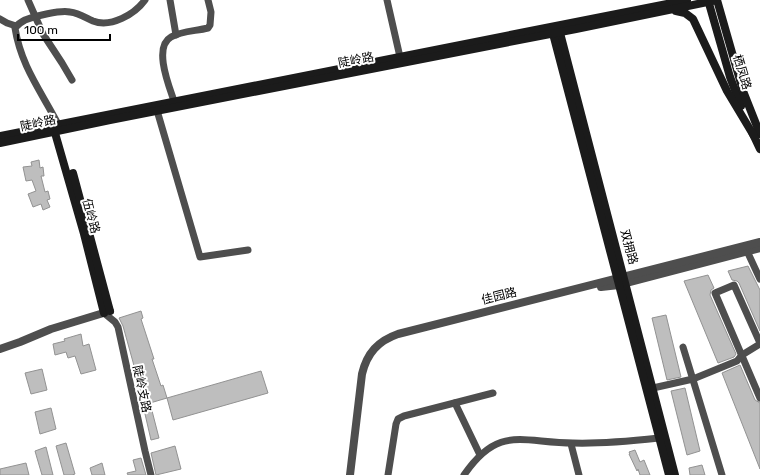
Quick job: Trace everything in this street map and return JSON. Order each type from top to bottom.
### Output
[{"type":"main road","points":[[668,7],[677,0]]},
{"type":"main road","name":"陡岭路","points":[[668,7],[687,0]]},
{"type":"main road","name":"陡岭路","points":[[0,143],[57,128],[156,108],[668,7],[712,1]]},
{"type":"main road","name":"栖凤路","points":[[712,1],[743,90],[760,149]]},
{"type":"main road","points":[[668,7],[685,13],[693,19],[727,91],[757,135]]},
{"type":"main road","name":"陡岭路","points":[[156,108],[174,101],[400,57],[556,30]]},
{"type":"main road","name":"双拥路","points":[[556,30],[621,281],[669,475]]},
{"type":"main road","name":"陡岭路","points":[[0,136],[57,128]]},
{"type":"main road","name":"伍岭路","points":[[57,128],[84,234],[107,310]]},
{"type":"main road","name":"双拥路","points":[[621,281],[653,388],[675,475]]},
{"type":"street","points":[[28,0],[43,34],[72,80]]},
{"type":"street","points":[[16,26],[25,20],[35,17],[69,12],[76,13],[101,23],[109,22],[128,15],[145,0]]},
{"type":"street","points":[[170,0],[176,35]]},
{"type":"street","points":[[174,101],[164,68],[163,49],[165,42],[170,37],[176,35],[208,28],[210,25],[211,12],[208,0]]},
{"type":"street","points":[[387,0],[400,57]]},
{"type":"street","points":[[0,19],[16,26]]},
{"type":"street","points":[[16,26],[15,28],[19,48],[24,62],[57,128]]},
{"type":"street","points":[[156,108],[200,257],[248,250]]},
{"type":"street","name":"佳园路","points":[[355,475],[367,375],[372,358],[383,346],[413,334],[596,288],[760,242]]},
{"type":"street","name":"佳园路","points":[[350,475],[362,374],[369,355],[380,342],[398,334],[760,248]]},
{"type":"street","points":[[747,251],[760,279]]},
{"type":"street","points":[[653,388],[693,379],[737,361],[742,355],[760,344],[734,285],[715,292],[742,355],[760,398]]},
{"type":"street","points":[[0,346],[19,340],[61,322],[107,310]]},
{"type":"street","points":[[0,349],[56,327],[107,310]]},
{"type":"street","name":"陡岭支路","points":[[107,310],[118,327],[151,475]]},
{"type":"street","points":[[683,347],[722,475]]},
{"type":"street","points":[[388,475],[395,427],[398,419],[404,416],[493,393]]},
{"type":"street","points":[[455,403],[480,455]]},
{"type":"street","points":[[464,475],[480,455],[491,447],[512,440],[524,439],[571,444],[609,443],[659,438]]},
{"type":"street","points":[[571,444],[579,475]]},
{"type":"building","points":[[39,160],[40,168],[43,167],[44,176],[41,176],[45,192],[48,191],[50,199],[47,200],[50,207],[43,210],[41,204],[33,207],[28,194],[36,191],[32,180],[26,181],[23,167],[32,166],[31,162]]},
{"type":"building","points":[[748,266],[760,290],[760,331],[739,283],[732,280],[728,271]]},
{"type":"building","points":[[708,275],[714,288],[711,290],[710,295],[736,354],[734,357],[718,363],[684,281]]},
{"type":"building","points":[[141,311],[143,318],[141,319],[154,359],[152,359],[161,386],[163,385],[167,398],[150,403],[159,438],[151,440],[133,362],[123,326],[119,318]]},
{"type":"building","points":[[666,315],[681,377],[667,380],[652,318]]},
{"type":"building","points":[[81,334],[83,346],[89,344],[96,370],[81,374],[75,356],[68,358],[66,352],[55,355],[53,344],[65,341],[64,339]]},
{"type":"building","points":[[740,365],[755,400],[760,403],[760,469],[722,373]]},
{"type":"building","points":[[42,369],[47,390],[31,394],[25,373]]},
{"type":"building","points":[[261,371],[268,393],[173,420],[167,398]]},
{"type":"building","points":[[685,388],[700,451],[687,455],[671,391]]},
{"type":"building","points":[[51,408],[56,429],[40,434],[35,412]]},
{"type":"building","points":[[66,443],[75,474],[72,475],[64,475],[56,446]]},
{"type":"building","points":[[175,446],[181,469],[156,475],[151,453]]},
{"type":"building","points":[[46,447],[53,475],[42,475],[35,451]]},
{"type":"building","points":[[635,450],[640,462],[644,460],[650,475],[640,475],[638,469],[637,471],[629,454],[629,452]]},
{"type":"building","points":[[141,458],[146,475],[128,475],[127,473],[136,471],[133,460]]},
{"type":"building","points":[[26,463],[29,475],[0,475],[0,469]]},
{"type":"building","points":[[102,463],[105,475],[92,475],[90,468]]},
{"type":"building","points":[[702,465],[705,475],[690,475],[689,468]]}]
